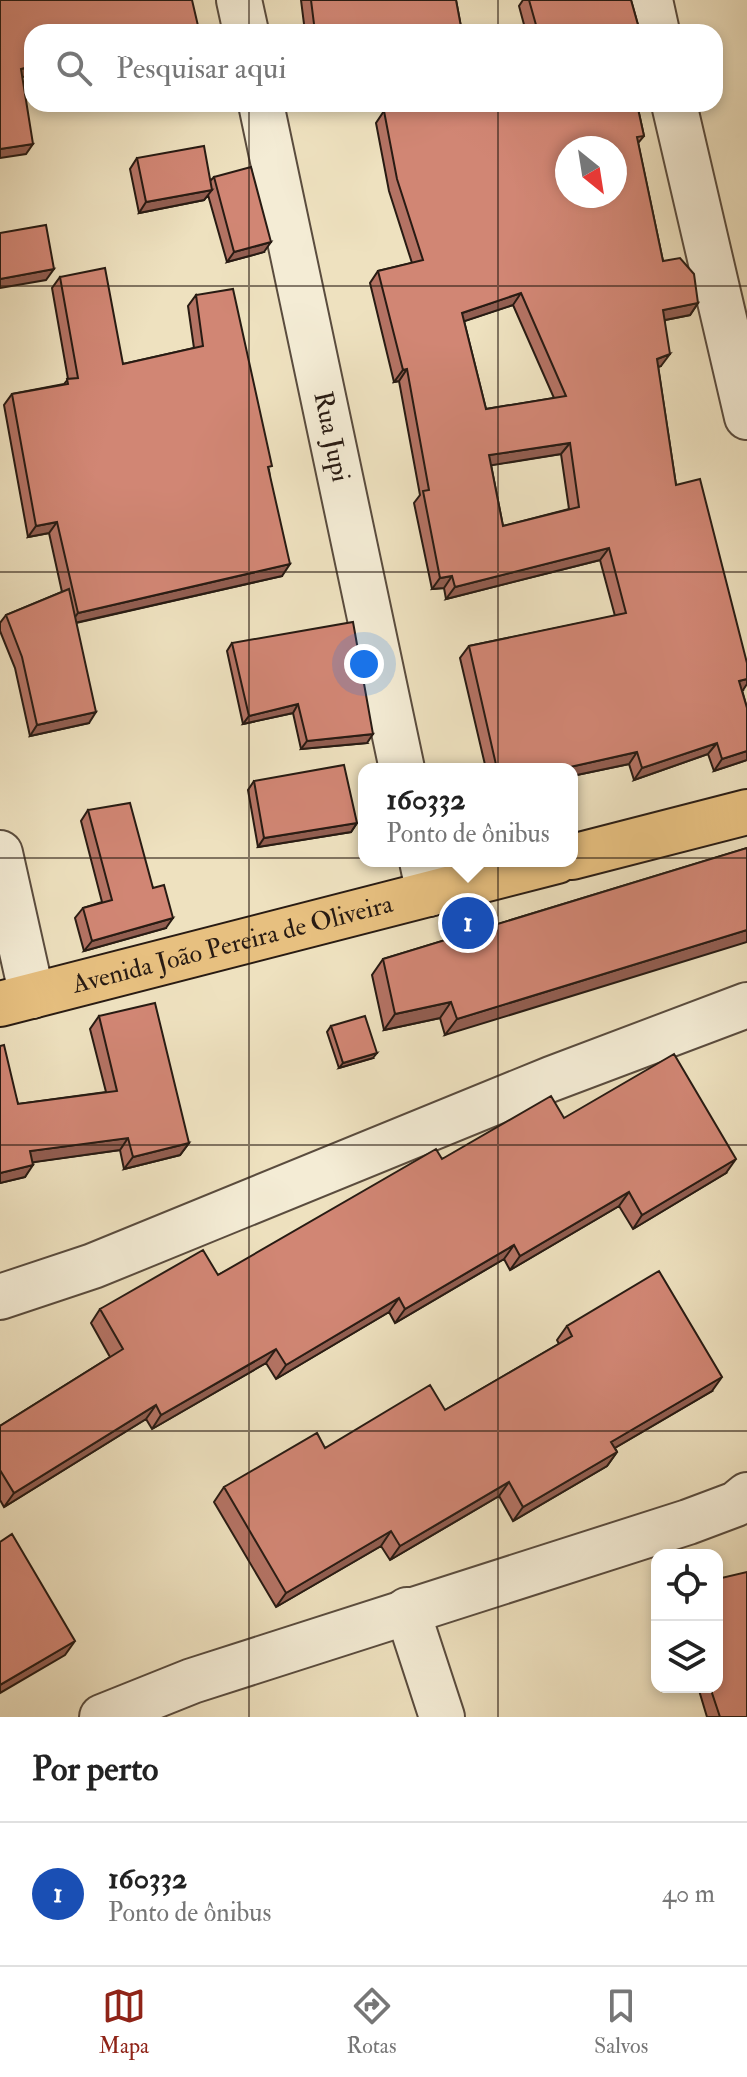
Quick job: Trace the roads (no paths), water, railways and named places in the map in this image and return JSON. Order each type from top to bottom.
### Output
[{"type":"main road","points":[[578,855],[747,812]]},
{"type":"main road","name":"Avenida João Pereira de Oliveira","points":[[16,1000],[425,878],[510,867]]},
{"type":"street","points":[[239,0],[244,24]]},
{"type":"street","points":[[650,0],[655,24]]},
{"type":"street","name":"Rua Jupi","points":[[263,112],[401,763]]},
{"type":"street","points":[[676,112],[747,417]]},
{"type":"street","points":[[0,853],[16,1000]]},
{"type":"street","points":[[0,1297],[93,1266],[551,1079],[747,1005]]},
{"type":"street","points":[[102,1717],[192,1681],[688,1522],[736,1504],[747,1495]]},
{"type":"street","points":[[407,1610],[442,1717]]},
{"type":"place","name":"160332","points":[[468,923]]}]
